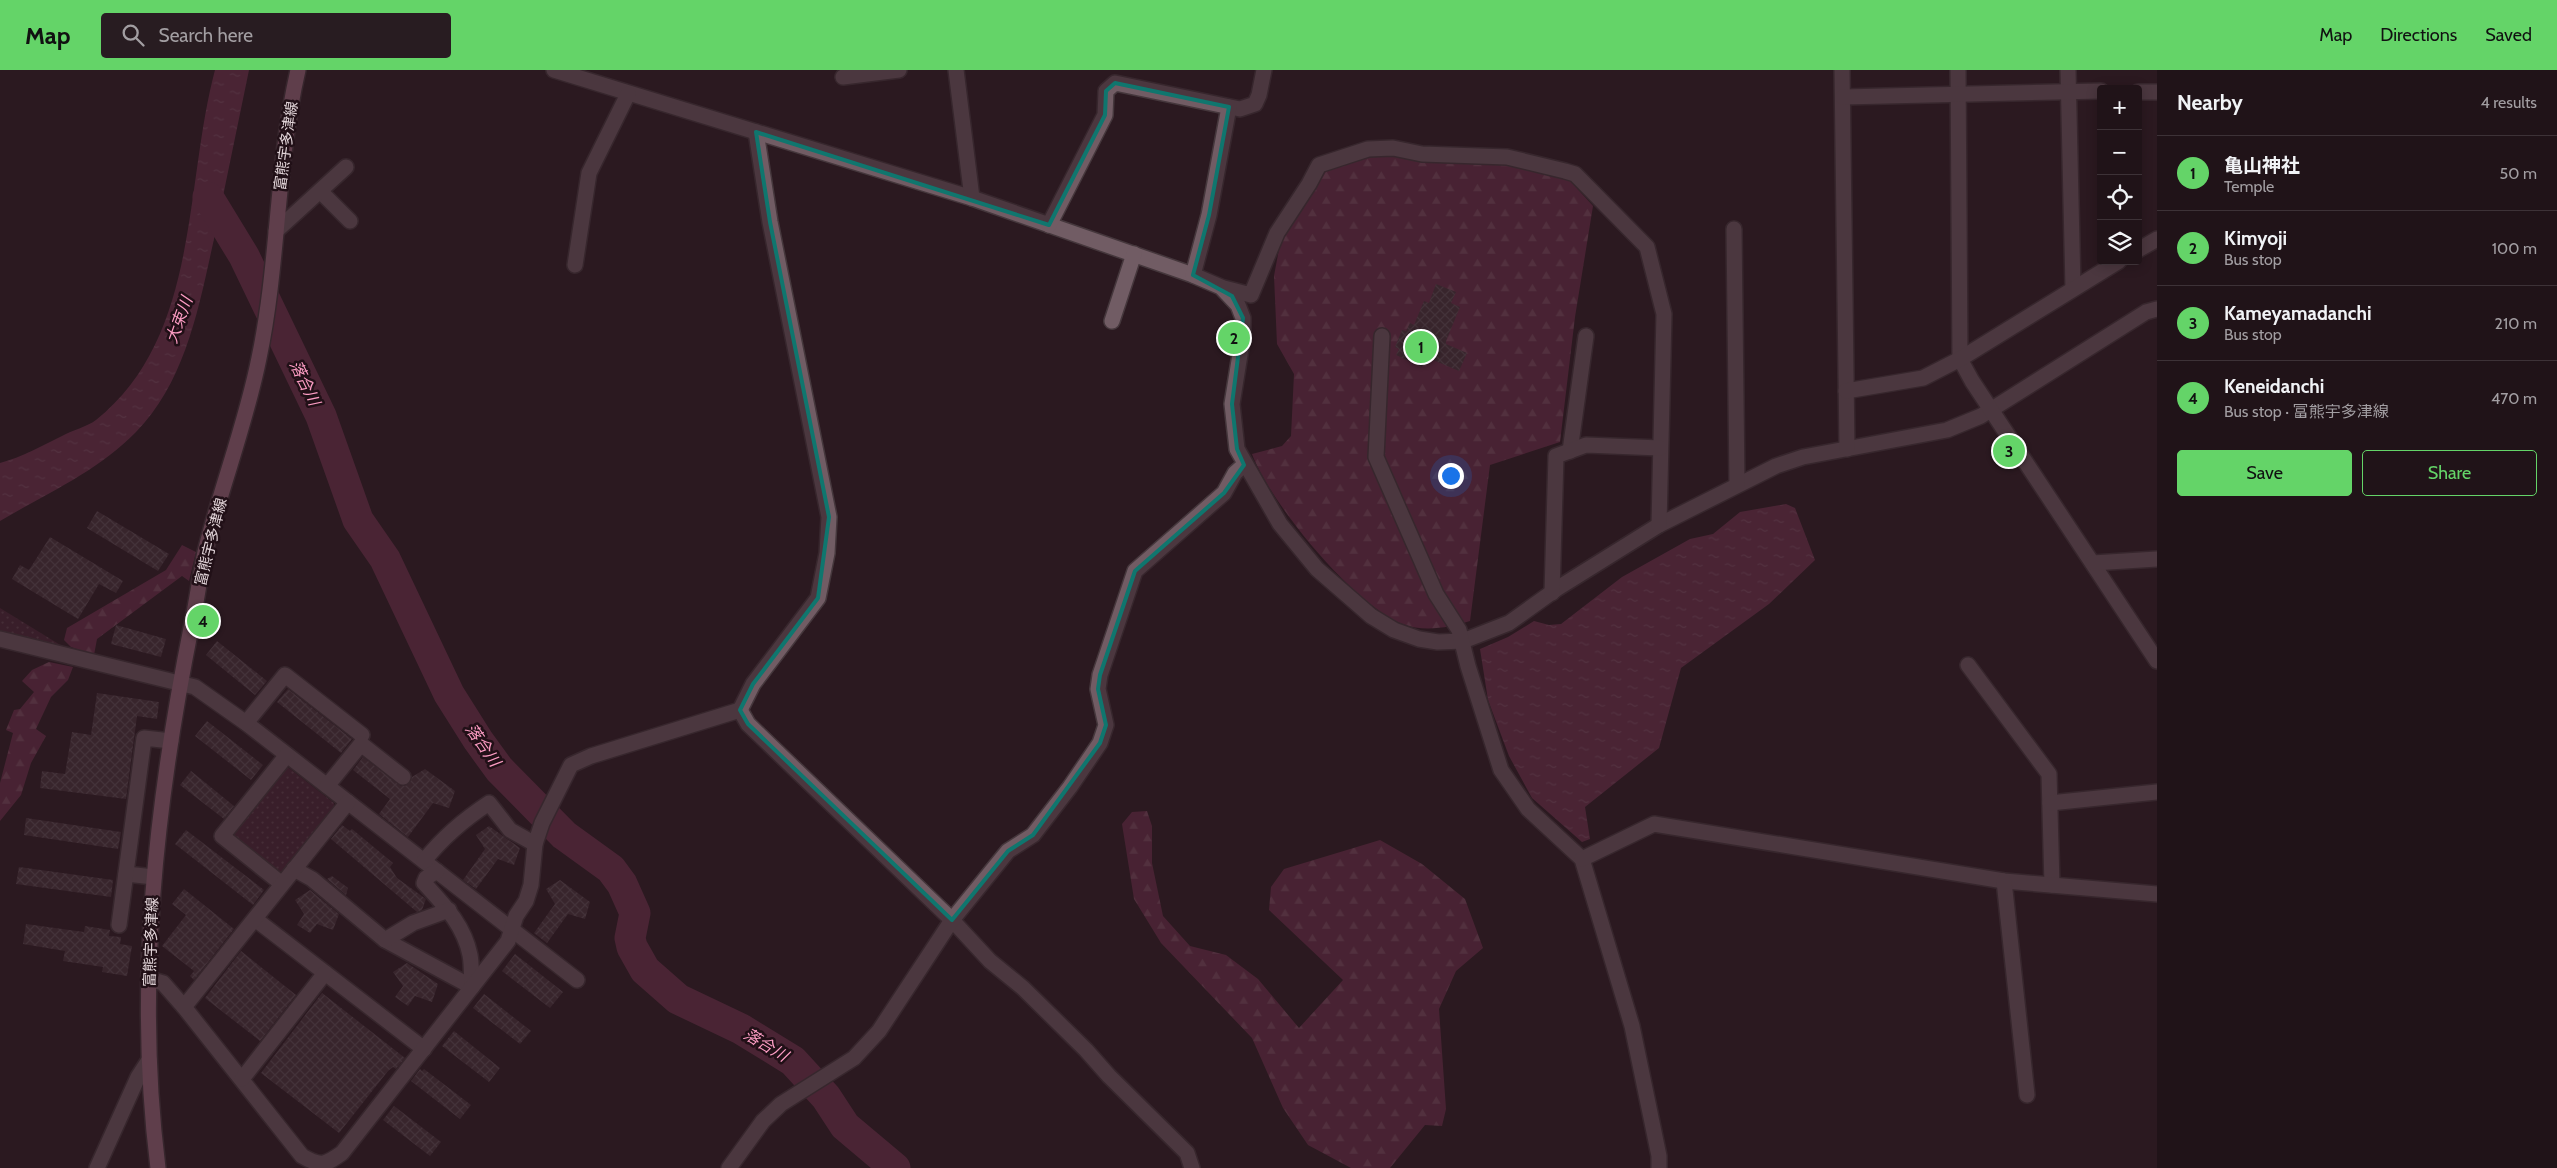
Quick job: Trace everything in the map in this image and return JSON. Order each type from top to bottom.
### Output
[{"type":"main road","name":"富熊宇多津線","points":[[158,1168],[149,1060],[149,980],[154,877],[171,741],[205,551],[253,388],[266,324],[285,141],[298,70]]},
{"type":"street","points":[[554,70],[972,198],[1193,274],[1221,287],[1252,295],[1277,233],[1319,165],[1368,150],[1393,148],[1422,154],[1507,157],[1575,174],[1647,247],[1664,314],[1659,525]]},
{"type":"street","points":[[843,77],[900,70]]},
{"type":"street","points":[[956,70],[972,198]]},
{"type":"street","points":[[1049,225],[1105,115],[1106,91],[1115,82],[1240,109],[1255,104],[1259,95],[1264,70]]},
{"type":"street","points":[[1842,70],[1847,449]]},
{"type":"street","points":[[1958,70],[1960,359],[1972,382],[2155,656]]},
{"type":"street","points":[[2068,70],[2073,288]]},
{"type":"street","points":[[1842,97],[2097,91]]},
{"type":"street","points":[[2142,92],[2157,92]]},
{"type":"street","points":[[574,265],[589,173],[628,94]]},
{"type":"street","points":[[1193,274],[1213,196],[1230,107]]},
{"type":"street","points":[[149,980],[162,983],[184,1007],[302,1156],[315,1163],[328,1163],[342,1152],[508,940],[513,930],[516,916],[526,902],[531,885],[536,844],[542,824],[571,765],[591,756],[740,710],[754,684],[818,598],[827,553],[829,516],[770,222],[756,132]]},
{"type":"street","points":[[276,231],[346,167]]},
{"type":"street","points":[[320,191],[350,222]]},
{"type":"street","points":[[1734,229],[1737,485]]},
{"type":"street","points":[[2142,248],[2157,239]]},
{"type":"street","points":[[1112,321],[1134,254]]},
{"type":"street","points":[[1846,391],[1923,378],[1960,359],[2112,265]]},
{"type":"street","points":[[1221,287],[1238,305],[1243,318],[1232,404],[1237,449],[1244,465],[1296,546],[1317,568],[1372,616],[1394,630],[1419,639],[1438,642],[1463,641],[1509,623],[1552,592],[1659,525],[1776,466],[1803,457],[1947,430],[1992,410],[2146,312],[2157,309]]},
{"type":"street","points":[[1382,336],[1376,457],[1436,594],[1460,630],[1468,666],[1501,770],[1528,809],[1582,859],[1632,1026],[1659,1156],[1659,1168]]},
{"type":"street","points":[[1570,451],[1586,336]]},
{"type":"street","points":[[1552,592],[1556,456],[1586,445],[1660,448]]},
{"type":"street","points":[[729,1168],[763,1121],[781,1104],[816,1084],[854,1058],[879,1031],[952,920],[1008,851],[1033,835],[1070,787],[1100,743],[1106,725],[1098,689],[1100,675],[1135,571],[1224,493],[1235,473],[1244,465]]},
{"type":"street","points":[[2092,564],[2157,559]]},
{"type":"street","points":[[0,639],[194,687],[287,755],[578,980]]},
{"type":"street","points":[[1968,665],[2049,774],[2052,885]]},
{"type":"street","points":[[246,724],[285,675],[362,735]]},
{"type":"street","points":[[740,710],[748,724],[952,920],[990,961],[1023,988],[1086,1050],[1109,1076],[1187,1154],[1192,1168]]},
{"type":"street","points":[[118,925],[144,738],[171,741]]},
{"type":"street","points":[[327,786],[361,744],[403,777]]},
{"type":"street","points":[[282,884],[222,836],[287,755]]},
{"type":"street","points":[[2050,803],[2157,792]]},
{"type":"street","points":[[184,1007],[348,802]]},
{"type":"street","points":[[424,861],[442,838],[466,818],[489,803],[510,830],[536,844]]},
{"type":"street","points":[[1582,859],[1654,824],[2004,881],[2157,894]]},
{"type":"street","points":[[294,869],[312,879],[385,940],[472,986]]},
{"type":"street","points":[[437,871],[426,878],[424,883],[449,910],[462,929],[470,956],[472,986]]},
{"type":"street","points":[[126,874],[154,877]]},
{"type":"street","points":[[2004,881],[2027,1094]]},
{"type":"street","points":[[385,940],[413,923],[449,910]]},
{"type":"street","points":[[254,919],[424,1049]]},
{"type":"street","points":[[242,1079],[325,973]]},
{"type":"street","points":[[97,1168],[138,1077],[149,1060]]},
{"type":"highlighted area","points":[[1115,83],[1229,107],[1209,215],[1193,275],[1232,296],[1243,318],[1232,404],[1237,449],[1244,465],[1224,493],[1135,571],[1100,675],[1098,689],[1106,725],[1100,743],[1033,835],[1008,851],[952,920],[748,724],[740,710],[753,684],[818,598],[829,517],[770,222],[756,132],[1049,225],[1105,115],[1106,91]]},
{"type":"shaded area","points":[[0,608],[62,646],[0,632]]},
{"type":"shaded area","points":[[289,768],[334,803],[334,807],[280,876],[231,837],[284,769]]},
{"type":"green space","points":[[1414,150],[1564,174],[1593,206],[1575,317],[1560,442],[1490,465],[1470,621],[1436,628],[1419,628],[1402,624],[1382,613],[1360,596],[1315,550],[1295,524],[1276,499],[1252,454],[1282,446],[1291,436],[1294,374],[1277,344],[1274,276],[1287,206],[1318,169],[1363,153]]},
{"type":"green space","points":[[182,545],[196,552],[189,581],[182,576],[97,639],[94,655],[71,647],[64,640],[67,628],[166,570]]},
{"type":"green space","points":[[49,662],[73,667],[68,680],[51,697],[36,729],[46,736],[31,763],[21,795],[0,821],[0,783],[13,733],[6,730],[14,710],[20,709],[34,692],[22,681],[32,670]]},
{"type":"green space","points":[[1147,811],[1152,826],[1152,863],[1163,916],[1190,946],[1226,955],[1258,979],[1299,1028],[1343,980],[1269,910],[1271,887],[1284,869],[1380,840],[1422,864],[1465,899],[1483,948],[1456,971],[1439,1009],[1446,1109],[1442,1126],[1425,1125],[1390,1168],[1351,1168],[1308,1145],[1283,1108],[1252,1038],[1161,943],[1134,899],[1122,824],[1132,812]]},
{"type":"water","name":"大束川","points":[[215,70],[249,70],[204,284],[190,337],[180,363],[154,411],[121,446],[71,481],[0,521],[0,463],[32,451],[96,420],[130,386],[154,347],[171,303],[183,257],[205,115]]},
{"type":"water","points":[[1786,504],[1795,508],[1815,560],[1769,604],[1681,668],[1659,748],[1585,807],[1590,839],[1582,842],[1532,798],[1509,756],[1488,700],[1480,649],[1508,637],[1534,621],[1549,625],[1561,624],[1622,577],[1690,539],[1713,534],[1740,512]]},
{"type":"building","points":[[1436,284],[1456,292],[1451,303],[1460,307],[1446,341],[1446,344],[1467,353],[1459,371],[1426,357],[1422,367],[1396,355],[1399,349],[1395,347],[1402,330],[1406,331],[1410,323],[1414,325],[1424,301],[1429,303]]},
{"type":"building","points":[[97,511],[169,554],[158,571],[87,528]]},
{"type":"building","points":[[50,537],[123,581],[116,593],[99,584],[78,619],[12,579],[20,565],[29,570]]},
{"type":"building","points":[[116,625],[166,639],[161,657],[111,644]]},
{"type":"building","points":[[217,641],[267,681],[255,695],[206,655]]},
{"type":"building","points":[[288,689],[352,739],[341,753],[277,702]]},
{"type":"building","points":[[97,693],[159,702],[157,719],[137,716],[126,799],[40,788],[42,771],[65,774],[72,732],[91,735]]},
{"type":"building","points":[[207,721],[263,765],[251,780],[195,736]]},
{"type":"building","points":[[363,757],[401,786],[407,785],[412,777],[425,769],[455,791],[449,808],[433,803],[408,837],[379,814],[390,799],[353,770]]},
{"type":"building","points":[[191,771],[234,806],[224,819],[180,785]]},
{"type":"building","points":[[26,818],[121,832],[118,849],[24,835]]},
{"type":"building","points":[[342,825],[350,831],[352,829],[393,863],[390,867],[397,878],[426,899],[422,910],[417,912],[331,839]]},
{"type":"building","points":[[489,826],[520,848],[514,865],[498,859],[476,889],[463,880],[485,849],[476,835]]},
{"type":"building","points":[[186,830],[264,890],[253,905],[175,844]]},
{"type":"building","points":[[19,867],[113,880],[111,897],[16,884]]},
{"type":"building","points":[[332,876],[348,888],[346,895],[327,879]]},
{"type":"building","points":[[560,880],[590,902],[585,919],[568,914],[547,943],[534,933],[555,904],[546,889]]},
{"type":"building","points":[[184,889],[234,929],[194,980],[190,976],[194,971],[162,946],[186,915],[172,904]]},
{"type":"building","points":[[310,890],[339,914],[333,930],[317,924],[310,933],[297,925],[304,914],[295,900]]},
{"type":"building","points":[[26,924],[84,932],[85,926],[110,930],[109,936],[121,937],[120,944],[132,946],[127,976],[102,972],[103,967],[63,961],[65,951],[23,944]]},
{"type":"building","points":[[241,951],[296,995],[260,1041],[205,998]]},
{"type":"building","points":[[515,954],[563,992],[550,1008],[502,971]]},
{"type":"building","points":[[407,963],[438,984],[432,1002],[415,996],[408,1006],[395,997],[403,986],[393,972]]},
{"type":"building","points":[[322,993],[405,1058],[396,1069],[393,1067],[388,1071],[339,1133],[261,1073]]},
{"type":"building","points":[[484,994],[531,1031],[520,1044],[473,1008]]},
{"type":"building","points":[[454,1031],[500,1068],[489,1082],[442,1046]]},
{"type":"building","points":[[420,1069],[422,1071],[424,1069],[471,1105],[460,1119],[411,1081]]},
{"type":"building","points":[[394,1106],[441,1142],[430,1156],[383,1120]]},
{"type":"waterway","name":"落合川","points":[[208,197],[244,256],[321,416],[358,520],[385,559],[449,694],[478,740],[499,769],[564,835],[611,869],[622,884],[635,913],[630,938],[632,947],[645,970],[678,999],[741,1029],[793,1061],[826,1097],[845,1126],[895,1168]]},
{"type":"place","name":"Kimyoji","points":[[1234,338]]},
{"type":"place","name":"亀山神社","points":[[1421,347]]},
{"type":"place","name":"Kameyamadanchi","points":[[2009,451]]},
{"type":"place","name":"Keneidanchi","points":[[203,621]]}]
